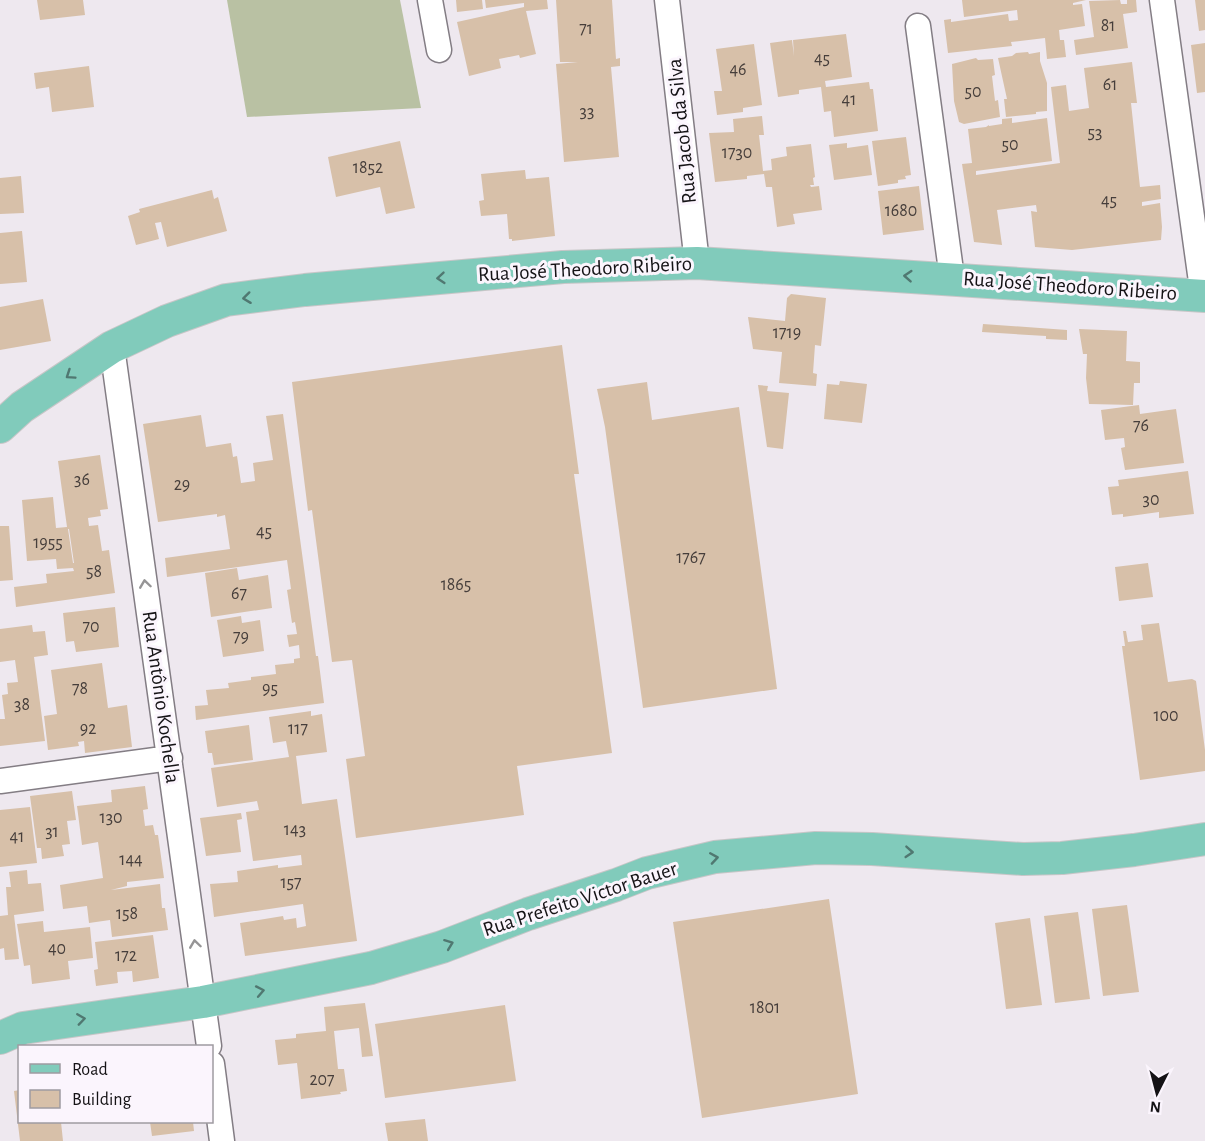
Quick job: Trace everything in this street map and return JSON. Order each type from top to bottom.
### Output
[{"type":"main road","name":"Rua José Theodoro Ribeiro","points":[[0,427],[22,407],[112,347],[167,321],[226,300],[305,290],[563,267],[697,263],[952,279],[1204,300]]},
{"type":"main road","name":"Rua Prefeito Victor Bauer","points":[[8,1031],[203,1002],[371,968],[442,947],[528,914],[647,873],[715,857],[816,848],[872,849],[1033,859],[1201,842]]},
{"type":"street","points":[[430,0],[439,50]]},
{"type":"street","name":"Rua Jacob da Silva","points":[[667,0],[697,263]]},
{"type":"street","points":[[1162,0],[1198,201],[1204,300]]},
{"type":"street","points":[[918,26],[952,279]]},
{"type":"street","name":"Rua Antônio Kochella","points":[[112,347],[209,1045]]},
{"type":"street","points":[[0,781],[170,758]]},
{"type":"street","points":[[213,1072],[222,1141]]},
{"type":"green space","points":[[227,0],[400,0],[421,108],[247,117]]},
{"type":"building","points":[[37,0],[83,0],[85,15],[40,20]]},
{"type":"building","points":[[456,0],[482,0],[483,9],[457,12]]},
{"type":"building","points":[[485,0],[547,0],[548,9],[526,11],[536,54],[520,58],[519,55],[499,59],[501,68],[469,76],[457,22],[524,7],[524,3],[486,8]]},
{"type":"building","points":[[556,0],[612,0],[616,59],[620,58],[620,66],[611,67],[619,157],[564,162],[556,64],[578,62],[560,62]]},
{"type":"building","points":[[962,0],[1086,0],[1073,3],[1073,5],[1082,4],[1085,26],[1059,30],[1060,40],[1064,40],[1066,57],[1047,59],[1045,38],[1011,42],[1012,46],[948,53],[944,20],[951,19],[951,22],[1008,14],[1009,21],[1018,20],[1017,10],[964,17]]},
{"type":"building","points":[[1120,0],[1121,4],[1127,4],[1127,0],[1136,0],[1137,12],[1123,14],[1128,48],[1076,55],[1074,40],[1094,37],[1089,1]]},
{"type":"building","points":[[1195,0],[1205,0],[1205,30],[1199,31]]},
{"type":"building","points":[[846,34],[852,77],[825,81],[826,87],[869,82],[870,89],[873,89],[878,131],[834,137],[831,111],[824,112],[821,87],[799,90],[799,94],[778,97],[770,43],[792,40],[794,56],[793,40]]},
{"type":"building","points":[[1205,43],[1205,92],[1197,93],[1191,45]]},
{"type":"building","points":[[754,44],[762,105],[743,108],[743,112],[717,115],[714,91],[722,91],[716,49]]},
{"type":"building","points":[[1028,52],[1029,54],[1040,52],[1040,61],[1047,83],[1047,111],[1006,117],[1004,99],[1007,99],[998,58]]},
{"type":"building","points":[[976,58],[978,60],[993,59],[995,75],[992,76],[995,101],[998,100],[1000,117],[964,124],[959,122],[954,101],[952,64]]},
{"type":"building","points":[[1132,62],[1137,103],[1131,103],[1140,187],[1160,185],[1161,199],[1142,202],[1142,206],[1160,203],[1161,240],[1072,250],[1035,247],[1031,211],[1037,212],[1036,205],[997,210],[1002,245],[974,242],[962,164],[972,163],[968,129],[1002,124],[1002,119],[1012,118],[1012,123],[1047,118],[1052,161],[976,171],[976,175],[1060,163],[1051,87],[1066,85],[1069,111],[1089,108],[1084,68]]},
{"type":"building","points":[[89,66],[94,107],[52,112],[49,87],[36,89],[34,73]]},
{"type":"building","points":[[762,116],[764,135],[759,135],[763,171],[772,170],[771,159],[787,156],[786,147],[811,144],[815,177],[813,178],[814,185],[810,185],[811,187],[819,186],[822,210],[793,214],[795,224],[777,227],[772,187],[766,187],[764,174],[747,176],[747,179],[715,182],[709,133],[734,132],[733,119]]},
{"type":"building","points":[[906,137],[911,175],[905,176],[906,179],[898,180],[898,183],[878,186],[872,141]]},
{"type":"building","points":[[400,141],[415,208],[386,214],[380,187],[336,197],[328,157]]},
{"type":"building","points":[[847,143],[847,148],[868,145],[872,175],[834,180],[829,145]]},
{"type":"building","points":[[525,170],[526,179],[549,177],[555,236],[512,241],[509,239],[507,214],[481,216],[479,201],[484,200],[481,174]]},
{"type":"building","points":[[21,176],[24,213],[0,214],[0,178]]},
{"type":"building","points":[[919,186],[924,230],[883,235],[878,191]]},
{"type":"building","points":[[212,190],[214,199],[218,197],[227,231],[167,247],[161,222],[155,223],[159,239],[136,245],[128,216],[140,212],[139,209]]},
{"type":"building","points":[[22,231],[27,282],[0,284],[0,233]]},
{"type":"building","points":[[791,294],[826,298],[821,346],[815,345],[813,373],[817,374],[816,386],[779,383],[782,352],[753,349],[748,317],[785,321],[787,298]]},
{"type":"building","points":[[43,299],[51,341],[0,350],[0,307]]},
{"type":"building","points":[[983,324],[1067,330],[1067,340],[1046,339],[1046,336],[982,332]]},
{"type":"building","points":[[1079,329],[1127,331],[1126,361],[1140,362],[1140,383],[1134,383],[1133,405],[1089,404],[1086,378],[1087,354],[1083,354]]},
{"type":"building","points":[[562,345],[579,474],[574,474],[612,753],[517,766],[524,815],[356,838],[346,759],[365,756],[352,660],[332,662],[312,510],[308,511],[292,382]]},
{"type":"building","points":[[840,381],[867,384],[862,423],[824,419],[827,384],[839,385]]},
{"type":"building","points":[[647,382],[652,420],[739,407],[777,689],[643,708],[605,427],[597,389]]},
{"type":"building","points":[[758,385],[768,386],[767,391],[789,393],[783,449],[767,447]]},
{"type":"building","points":[[1139,405],[1140,414],[1176,409],[1184,463],[1125,470],[1121,448],[1125,447],[1124,438],[1105,440],[1101,410]]},
{"type":"building","points":[[283,414],[324,703],[196,720],[195,706],[208,705],[206,690],[229,688],[228,683],[276,674],[275,665],[294,663],[294,659],[300,658],[299,645],[289,647],[287,635],[297,634],[295,622],[292,623],[287,590],[291,589],[287,560],[167,577],[165,558],[230,549],[225,515],[217,517],[217,514],[158,522],[143,424],[201,415],[206,447],[231,443],[233,457],[237,456],[241,483],[255,481],[253,463],[273,460],[266,416]]},
{"type":"building","points":[[100,455],[108,509],[100,510],[101,516],[88,518],[89,526],[98,525],[102,551],[109,550],[115,593],[16,607],[14,587],[47,583],[46,574],[74,571],[73,568],[57,569],[56,559],[27,561],[22,500],[53,497],[56,528],[67,527],[58,461]],"holes":[[[68,529],[69,529],[74,563]]]},
{"type":"building","points":[[1188,471],[1194,514],[1159,518],[1159,512],[1123,517],[1123,514],[1112,515],[1108,487],[1119,486],[1118,480]]},
{"type":"building","points":[[0,526],[9,526],[13,580],[0,581]]},
{"type":"building","points":[[1148,563],[1153,597],[1119,601],[1115,567]]},
{"type":"building","points":[[237,568],[239,580],[268,575],[272,608],[211,617],[205,573]]},
{"type":"building","points":[[115,607],[119,647],[76,652],[74,641],[66,642],[63,613]]},
{"type":"building","points":[[241,616],[242,623],[260,620],[264,651],[223,657],[217,620]]},
{"type":"building","points":[[1159,623],[1168,682],[1192,679],[1196,681],[1205,750],[1205,771],[1140,780],[1122,646],[1125,646],[1123,631],[1126,631],[1128,642],[1143,640],[1141,625]]},
{"type":"building","points":[[32,625],[33,632],[45,631],[48,655],[34,657],[45,741],[0,746],[0,719],[5,719],[2,695],[8,694],[7,683],[18,682],[15,660],[0,662],[0,629]]},
{"type":"building","points":[[102,663],[108,708],[127,705],[132,747],[85,753],[84,741],[78,742],[79,746],[48,750],[44,716],[57,714],[51,670]]},
{"type":"building","points":[[311,711],[311,716],[322,714],[327,752],[296,756],[302,804],[337,799],[357,941],[245,956],[240,923],[283,916],[284,920],[296,918],[297,928],[306,926],[303,904],[214,917],[210,884],[238,882],[237,871],[278,865],[278,868],[302,865],[301,855],[253,861],[246,812],[259,810],[257,801],[217,807],[211,768],[289,757],[286,741],[273,743],[269,717]]},
{"type":"building","points":[[249,725],[253,760],[214,765],[212,753],[208,753],[205,731]]},
{"type":"building","points":[[145,786],[148,809],[143,810],[145,826],[153,825],[155,835],[158,835],[164,878],[127,882],[127,886],[111,890],[160,884],[162,908],[165,908],[168,930],[112,937],[110,920],[89,923],[87,906],[63,909],[60,885],[103,878],[98,842],[82,845],[77,806],[112,802],[111,790]]},
{"type":"building","points":[[72,791],[76,820],[67,821],[70,844],[62,845],[64,856],[42,859],[41,848],[37,848],[30,796]]},
{"type":"building","points":[[30,807],[37,863],[0,867],[0,810]]},
{"type":"building","points":[[241,813],[242,819],[237,820],[241,852],[206,856],[200,818]]},
{"type":"building","points":[[27,870],[28,884],[41,883],[44,911],[14,915],[19,959],[5,960],[4,948],[0,949],[0,916],[8,915],[6,887],[11,887],[9,872]]},
{"type":"building","points":[[829,899],[858,1094],[702,1118],[673,922]]},
{"type":"building","points":[[1127,905],[1139,992],[1103,996],[1092,909]]},
{"type":"building","points":[[1078,912],[1090,999],[1055,1003],[1044,916]]},
{"type":"building","points":[[1030,918],[1042,1005],[1006,1009],[995,923]]},
{"type":"building","points":[[43,921],[44,932],[90,927],[93,958],[68,961],[70,979],[32,984],[30,965],[24,966],[17,924]]},
{"type":"building","points":[[153,935],[159,978],[133,982],[132,971],[117,972],[118,983],[96,986],[94,970],[98,969],[95,942]]},
{"type":"building","points":[[365,1003],[373,1056],[362,1057],[359,1028],[334,1031],[338,1069],[344,1069],[347,1091],[340,1092],[341,1094],[301,1099],[297,1063],[278,1065],[275,1040],[296,1038],[296,1034],[326,1031],[324,1007]]},
{"type":"building","points":[[505,1005],[516,1081],[385,1098],[375,1024]]},
{"type":"building","points":[[18,1090],[18,1123],[61,1123],[63,1141],[20,1141],[14,1091]]},
{"type":"building","points":[[425,1119],[428,1141],[388,1141],[385,1123]]},
{"type":"building","points":[[150,1123],[193,1123],[194,1131],[152,1136]]}]
